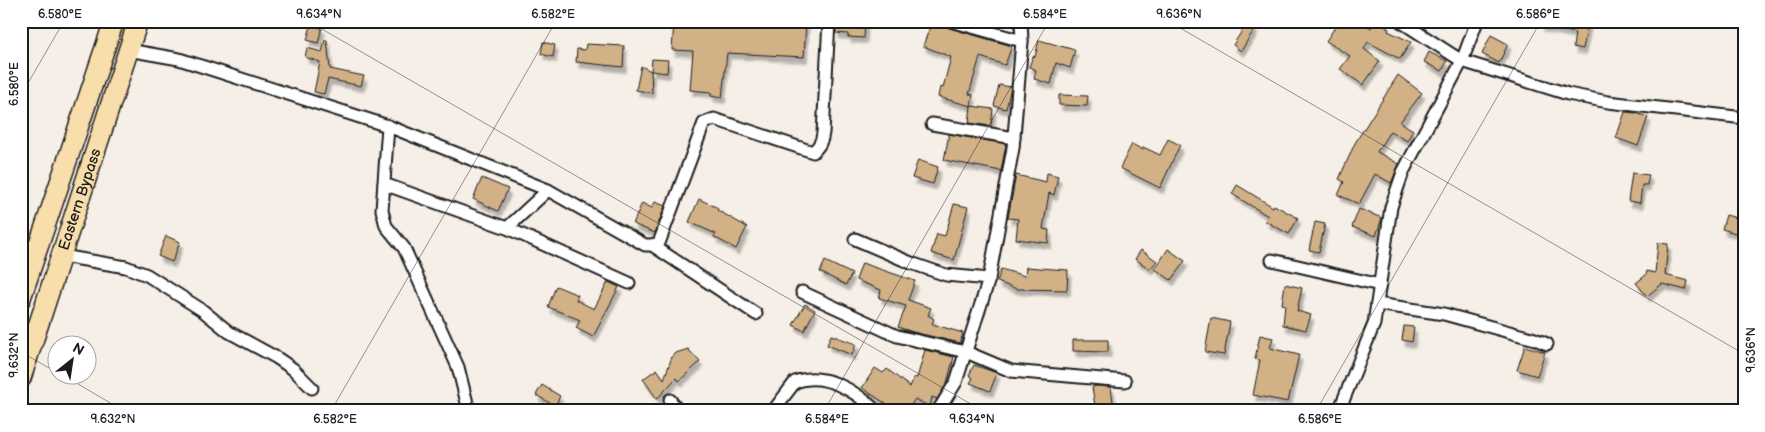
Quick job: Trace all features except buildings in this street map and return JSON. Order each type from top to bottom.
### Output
[{"type":"main road","name":"Eastern Bypass","points":[[21,298],[29,246],[114,21]]},
{"type":"main road","name":"Eastern Bypass","points":[[21,378],[138,21]]},
{"type":"main road","points":[[106,45],[128,50]]},
{"type":"street","points":[[128,50],[178,59],[388,126],[548,190],[645,245],[652,245],[659,243],[704,123],[714,119],[812,152],[818,147],[822,141],[823,133],[829,21]]},
{"type":"street","points":[[951,21],[1022,41]]},
{"type":"street","points":[[938,411],[956,382],[989,279],[1014,138],[1022,41],[1021,21]]},
{"type":"street","points":[[1400,21],[1462,61],[1568,94],[1608,102],[1744,118]]},
{"type":"street","points":[[1339,411],[1374,324],[1391,207],[1404,172],[1462,61],[1477,21]]},
{"type":"street","points":[[932,124],[1014,138]]},
{"type":"street","points":[[388,126],[382,210],[386,226],[404,248],[458,367],[469,411]]},
{"type":"street","points":[[384,184],[507,228],[629,283]]},
{"type":"street","points":[[507,228],[548,190]]},
{"type":"street","points":[[856,239],[911,263],[946,275],[989,279]]},
{"type":"street","points":[[652,245],[756,314]]},
{"type":"street","points":[[62,256],[138,270],[202,310],[229,332],[277,358],[293,369],[312,388]]},
{"type":"street","points":[[1272,260],[1380,285]]},
{"type":"street","points":[[802,292],[896,336],[966,352],[1011,371],[1126,381]]},
{"type":"street","points":[[1377,304],[1444,314],[1547,344]]},
{"type":"street","points":[[773,411],[795,382],[811,378],[823,380],[853,391],[864,398],[876,411]]},
{"type":"street","points":[[670,400],[678,411]]}]
